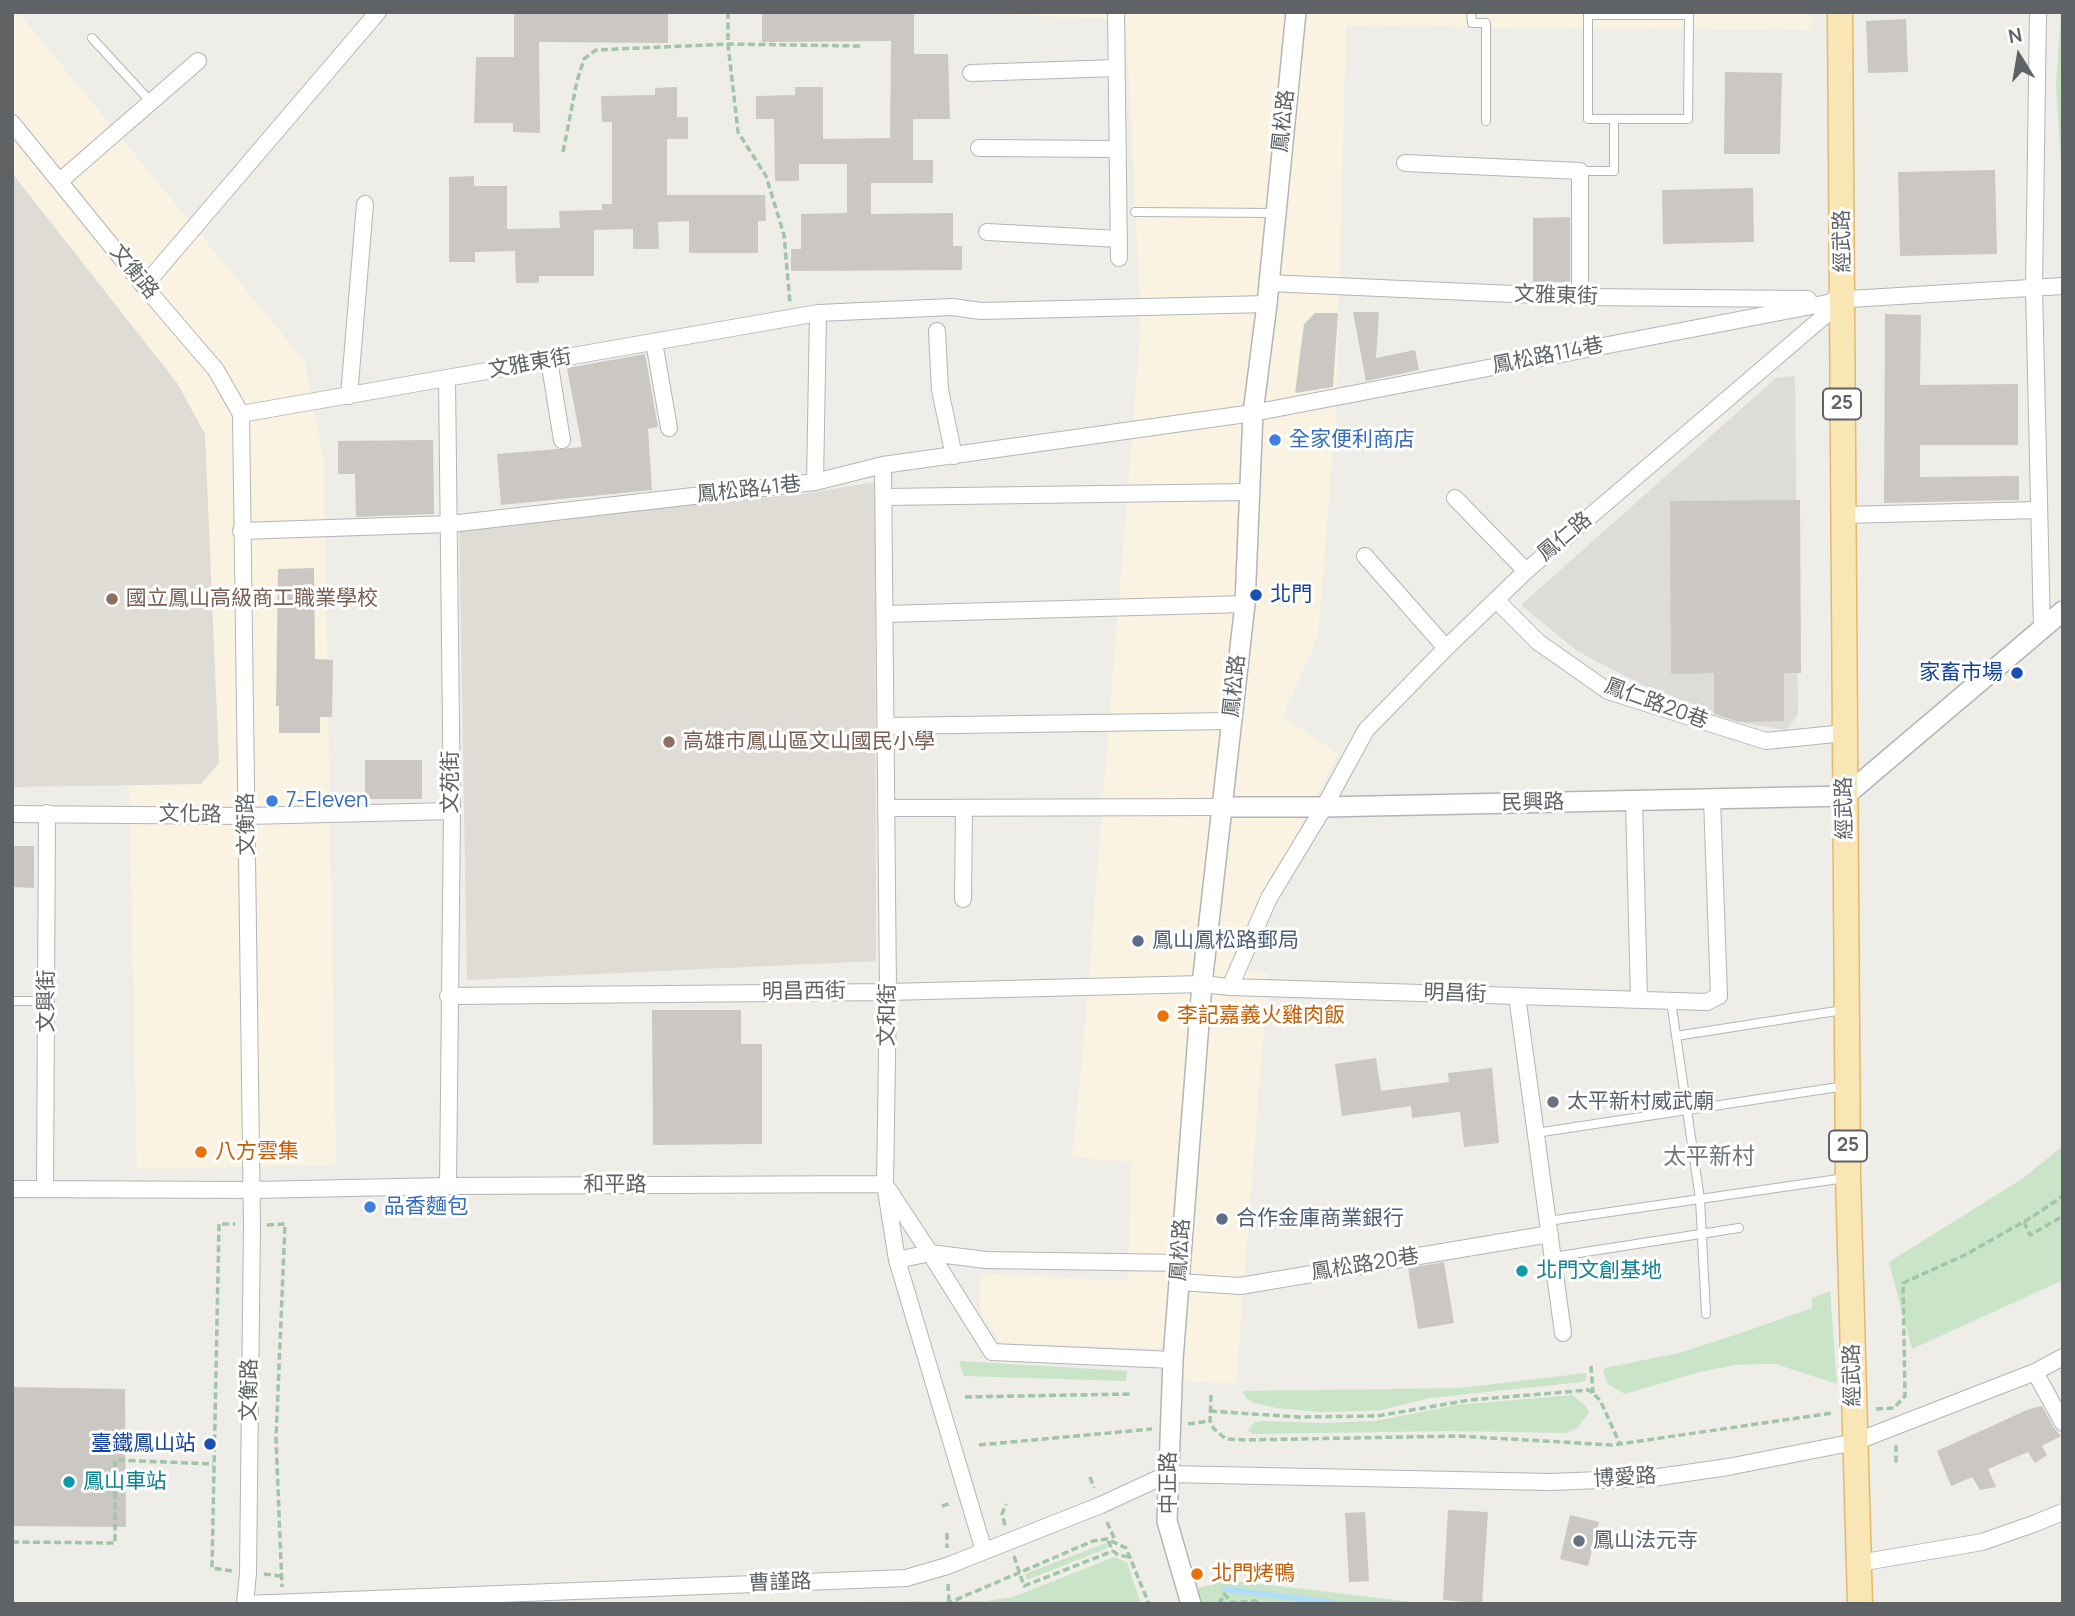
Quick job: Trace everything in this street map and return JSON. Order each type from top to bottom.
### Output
[{"type":"main road","name":"經武路","points":[[1840,12],[1848,1177],[1860,1604]]},
{"type":"street","points":[[144,286],[378,12]]},
{"type":"street","points":[[1116,12],[1119,258]]},
{"type":"street","name":"鳳松路","points":[[1173,1360],[1202,984],[1245,604],[1253,413],[1267,304],[1296,12]]},
{"type":"street","points":[[2038,12],[2034,288],[2042,629]]},
{"type":"street","points":[[60,181],[198,61]]},
{"type":"street","points":[[971,73],[1116,68]]},
{"type":"street","name":"文衡路","points":[[12,123],[216,370],[241,414],[252,1189],[248,1573],[245,1604]]},
{"type":"street","points":[[979,148],[1118,149]]},
{"type":"street","points":[[1405,163],[1580,171],[1580,298]]},
{"type":"street","points":[[349,396],[365,204]]},
{"type":"street","points":[[987,232],[1119,239]]},
{"type":"street","name":"文雅東街","points":[[1268,283],[1580,298],[1843,300]]},
{"type":"street","points":[[1843,300],[2063,286]]},
{"type":"street","name":"鳳松路114巷","points":[[1253,413],[1843,300]]},
{"type":"street","name":"鳳仁路","points":[[1230,987],[1269,898],[1324,807],[1366,730],[1526,570],[1843,300]]},
{"type":"street","name":"文雅東街","points":[[241,414],[818,313],[952,307],[981,311],[1267,304]]},
{"type":"street","points":[[816,482],[818,313]]},
{"type":"street","points":[[937,331],[940,390],[954,456]]},
{"type":"street","points":[[654,342],[669,428]]},
{"type":"street","points":[[549,360],[562,440]]},
{"type":"street","name":"文苑街","points":[[447,379],[452,811],[448,1186]]},
{"type":"street","name":"鳳松路41巷","points":[[241,531],[450,524],[816,482],[883,465],[1253,413]]},
{"type":"street","name":"文和街","points":[[883,465],[888,992],[885,1184],[897,1260],[984,1551]]},
{"type":"street","points":[[884,497],[1248,492]]},
{"type":"street","points":[[1455,498],[1526,570]]},
{"type":"street","points":[[1843,514],[2039,510]]},
{"type":"street","points":[[1365,556],[1446,648]]},
{"type":"street","name":"鳳仁路20巷","points":[[1496,600],[1538,642],[1608,691],[1766,741],[1844,733]]},
{"type":"street","points":[[885,614],[1245,604]]},
{"type":"street","points":[[1845,796],[2063,611]]},
{"type":"street","points":[[886,726],[1231,721]]},
{"type":"street","name":"民興路","points":[[1222,807],[1845,796]]},
{"type":"street","name":"明昌街","points":[[1202,984],[1707,1002],[1719,996],[1713,799]]},
{"type":"street","points":[[1634,800],[1639,1000]]},
{"type":"street","points":[[887,808],[1222,807]]},
{"type":"street","points":[[963,899],[964,808]]},
{"type":"street","name":"文化路","points":[[12,814],[247,816],[452,811]]},
{"type":"street","name":"文興街","points":[[45,1189],[47,813]]},
{"type":"street","name":"明昌西街","points":[[448,996],[888,992],[1202,984]]},
{"type":"street","points":[[1517,996],[1563,1332]]},
{"type":"street","points":[[885,1184],[992,1352],[1173,1360]]},
{"type":"street","name":"和平路","points":[[12,1189],[885,1184]]},
{"type":"street","name":"鳳松路20巷","points":[[1180,1272],[1240,1286],[1549,1228]]},
{"type":"street","points":[[897,1260],[930,1253],[986,1260],[1180,1272]]},
{"type":"street","name":"博愛路","points":[[1167,1474],[1550,1482],[1653,1478],[1855,1443],[2035,1372],[2063,1357]]},
{"type":"street","name":"中正路","points":[[1173,1360],[1167,1521],[1191,1604]]},
{"type":"street","points":[[2035,1372],[2063,1423]]},
{"type":"street","name":"曹謹路","points":[[245,1604],[906,1578],[947,1566],[1101,1505],[1167,1474]]},
{"type":"street","points":[[1859,1563],[1982,1542],[2063,1512]]},
{"type":"lane","points":[[1471,12],[1472,23],[1486,23],[1486,121]]},
{"type":"lane","points":[[1588,15],[1689,15],[1688,120],[1614,119],[1588,119],[1588,15]]},
{"type":"lane","points":[[92,38],[150,101]]},
{"type":"lane","points":[[1580,171],[1614,171],[1614,119]]},
{"type":"lane","points":[[1135,212],[1275,213]]},
{"type":"lane","points":[[12,1001],[47,1000]]},
{"type":"lane","points":[[1671,1001],[1700,1199],[1706,1314]]},
{"type":"lane","points":[[1676,1036],[1847,1009]]},
{"type":"lane","points":[[1536,1133],[1848,1086]]},
{"type":"lane","points":[[1549,1228],[1700,1199],[1848,1177]]},
{"type":"lane","points":[[1553,1257],[1739,1228]]},
{"type":"path","points":[[728,12],[728,44],[738,132],[766,176],[785,235],[791,317]]},
{"type":"path","points":[[563,152],[584,59],[596,50],[728,44],[861,46]]},
{"type":"path","points":[[1894,1408],[1905,1396],[1903,1283],[1965,1255],[2024,1222],[2063,1196]]},
{"type":"path","points":[[2024,1222],[2030,1235],[2063,1216]]},
{"type":"path","points":[[212,1568],[219,1224]]},
{"type":"path","points":[[279,1576],[276,1440],[285,1224]]},
{"type":"path","points":[[1591,1366],[1593,1393]]},
{"type":"path","points":[[1210,1411],[1297,1417],[1364,1417],[1470,1399],[1588,1390],[1601,1400],[1620,1444]]},
{"type":"path","points":[[965,1397],[1132,1394]]},
{"type":"path","points":[[1211,1395],[1210,1421],[1214,1429],[1226,1439],[1458,1436],[1620,1444],[1831,1413]]},
{"type":"path","points":[[978,1445],[1129,1432]]},
{"type":"path","points":[[12,1542],[115,1543],[115,1460],[213,1464]]},
{"type":"path","points":[[1107,1539],[1113,1551],[1129,1557]]},
{"type":"path","points":[[946,1604],[1093,1541],[1107,1539],[1126,1548],[1149,1604]]},
{"type":"path","points":[[1018,1573],[1024,1586],[1113,1551]]},
{"type":"path","points":[[1219,1604],[1224,1594],[1233,1603],[1255,1601],[1260,1604]]},
{"type":"shaded area","points":[[12,12],[18,12],[305,362],[324,462],[336,1165],[137,1169],[129,785],[201,784],[205,434],[177,383],[12,173]]},
{"type":"shaded area","points":[[956,12],[1811,12],[1812,30],[1346,26],[1336,410],[1318,637],[1283,716],[1338,754],[1228,968],[1268,974],[1236,1383],[1163,1381],[1163,1348],[1001,1343],[979,1308],[981,1274],[1128,1281],[1131,1162],[1072,1157],[1083,1050],[1141,323],[1126,20]]},
{"type":"shaded area","name":"國立鳳山高級商工職業學校","points":[[12,173],[177,383],[205,434],[219,763],[201,784],[12,787]]},
{"type":"shaded area","points":[[1795,376],[1798,714],[1787,730],[1747,724],[1644,686],[1577,651],[1521,605],[1776,378]]},
{"type":"shaded area","name":"高雄市鳳山區文山國民小學","points":[[875,482],[876,961],[467,980],[459,523],[804,494]]},
{"type":"green space","points":[[2063,12],[2063,197],[2056,86]]},
{"type":"green space","points":[[2063,1146],[2063,1280],[1912,1349],[1889,1262],[2022,1179]]},
{"type":"green space","points":[[1830,1291],[1837,1384],[1776,1364],[1735,1365],[1700,1372],[1625,1394],[1608,1384],[1603,1372],[1605,1368],[1679,1353],[1812,1308],[1812,1298]]},
{"type":"green space","points":[[959,1361],[1127,1371],[1126,1381],[964,1376]]},
{"type":"green space","points":[[1586,1373],[1586,1380],[1581,1382],[1430,1398],[1382,1410],[1319,1412],[1277,1408],[1254,1403],[1246,1398],[1242,1391],[1460,1388]]},
{"type":"green space","points":[[1572,1395],[1586,1406],[1589,1413],[1577,1428],[1566,1433],[1451,1431],[1252,1434],[1248,1430],[1255,1422],[1375,1421],[1457,1405]]},
{"type":"green space","points":[[1106,1543],[1108,1548],[1027,1580],[1025,1574]]},
{"type":"green space","points":[[1114,1557],[1127,1562],[1141,1604],[571,1604],[986,1601],[1013,1597]]},
{"type":"green space","points":[[1228,1580],[1429,1604],[1193,1604],[1188,1591]]},
{"type":"building","points":[[514,12],[668,12],[668,43],[539,42],[540,133],[513,132],[513,123],[474,123],[476,57],[514,57]]},
{"type":"building","points":[[762,12],[914,12],[914,54],[948,54],[950,119],[913,119],[913,160],[933,160],[933,183],[871,183],[871,214],[953,213],[953,246],[962,246],[962,270],[791,271],[791,249],[801,249],[801,214],[847,213],[847,164],[799,164],[799,181],[775,181],[774,119],[756,119],[756,96],[795,95],[795,87],[823,87],[823,139],[890,138],[891,41],[762,42]]},
{"type":"building","points":[[1906,19],[1908,72],[1868,73],[1866,21]]},
{"type":"building","points":[[1725,72],[1782,73],[1780,154],[1724,154]]},
{"type":"building","points":[[677,87],[677,117],[688,117],[688,139],[667,139],[667,195],[765,195],[766,221],[758,221],[758,253],[689,253],[689,221],[658,222],[659,249],[633,249],[633,229],[594,230],[594,276],[539,276],[539,283],[516,283],[515,251],[475,252],[475,262],[449,262],[449,177],[474,176],[474,186],[507,186],[507,229],[560,228],[559,211],[602,210],[602,204],[612,204],[612,122],[602,122],[601,96],[655,95],[655,88]]},
{"type":"building","points":[[1995,170],[1997,254],[1900,256],[1898,172]]},
{"type":"building","points":[[1753,188],[1754,242],[1663,244],[1662,190]]},
{"type":"building","points":[[1570,217],[1570,282],[1533,282],[1533,218]]},
{"type":"building","points":[[1353,312],[1379,312],[1376,358],[1415,350],[1419,370],[1366,381]]},
{"type":"building","points":[[1315,313],[1338,313],[1333,387],[1295,393],[1304,324]]},
{"type":"building","points":[[1885,314],[1921,315],[1920,385],[2018,384],[2018,445],[1920,445],[1920,477],[2019,476],[2019,500],[1884,503]]},
{"type":"building","points":[[645,354],[658,427],[648,429],[652,490],[501,505],[497,454],[582,447],[567,368]]},
{"type":"building","points":[[433,440],[434,514],[356,517],[355,474],[338,474],[338,441]]},
{"type":"building","points":[[1800,500],[1801,673],[1784,673],[1784,721],[1739,722],[1714,714],[1714,673],[1671,674],[1670,501]]},
{"type":"building","points":[[314,568],[315,659],[333,660],[332,717],[320,717],[320,733],[279,733],[279,706],[276,706],[278,569]]},
{"type":"building","points":[[365,760],[422,760],[422,799],[365,799]]},
{"type":"building","points":[[12,846],[34,846],[34,888],[12,887]]},
{"type":"building","points":[[652,1010],[741,1010],[741,1044],[762,1044],[762,1144],[653,1145]]},
{"type":"building","points":[[1376,1058],[1381,1091],[1449,1082],[1448,1073],[1492,1068],[1499,1143],[1464,1147],[1460,1112],[1412,1118],[1411,1106],[1342,1116],[1335,1064]]},
{"type":"building","points":[[1444,1262],[1454,1323],[1418,1329],[1408,1268]]},
{"type":"building","name":"鳳山車站","points":[[12,1387],[125,1389],[126,1527],[12,1526]]},
{"type":"building","points":[[2042,1406],[2061,1436],[2042,1446],[2047,1455],[2035,1463],[2028,1452],[1988,1469],[1996,1487],[1980,1490],[1972,1477],[1951,1486],[1937,1451],[2029,1409]]},
{"type":"building","points":[[1448,1510],[1488,1512],[1482,1603],[1443,1600]]},
{"type":"building","points":[[1365,1512],[1369,1581],[1349,1582],[1345,1513]]},
{"type":"building","name":"鳳山法元寺","points":[[1570,1515],[1599,1522],[1588,1566],[1560,1559]]},
{"type":"waterway","points":[[1225,1589],[1341,1604]]},
{"type":"place","name":"全家便利商店","points":[[1275,440]]},
{"type":"place","name":"北門","points":[[1256,595]]},
{"type":"place","name":"國立鳳山高級商工職業學校","points":[[112,599]]},
{"type":"place","name":"家畜市場","points":[[2017,673]]},
{"type":"place","name":"高雄市鳳山區文山國民小學","points":[[669,742]]},
{"type":"place","name":"7-Eleven","points":[[272,801]]},
{"type":"place","name":"鳳山鳳松路郵局","points":[[1138,941]]},
{"type":"place","name":"李記嘉義火雞肉飯","points":[[1163,1016]]},
{"type":"place","name":"太平新村威武廟","points":[[1553,1102]]},
{"type":"place","name":"八方雲集","points":[[201,1152]]},
{"type":"place","name":"品香麵包","points":[[370,1207]]},
{"type":"place","name":"合作金庫商業銀行","points":[[1222,1219]]},
{"type":"place","name":"北門文創基地","points":[[1522,1271]]},
{"type":"place","name":"臺鐵鳳山站","points":[[210,1444]]},
{"type":"place","name":"鳳山車站","points":[[69,1482]]},
{"type":"place","name":"鳳山法元寺","points":[[1579,1541]]},
{"type":"place","name":"北門烤鴨","points":[[1197,1574]]},
{"type":"district","name":"太平新村","points":[[1709,1158]]}]
